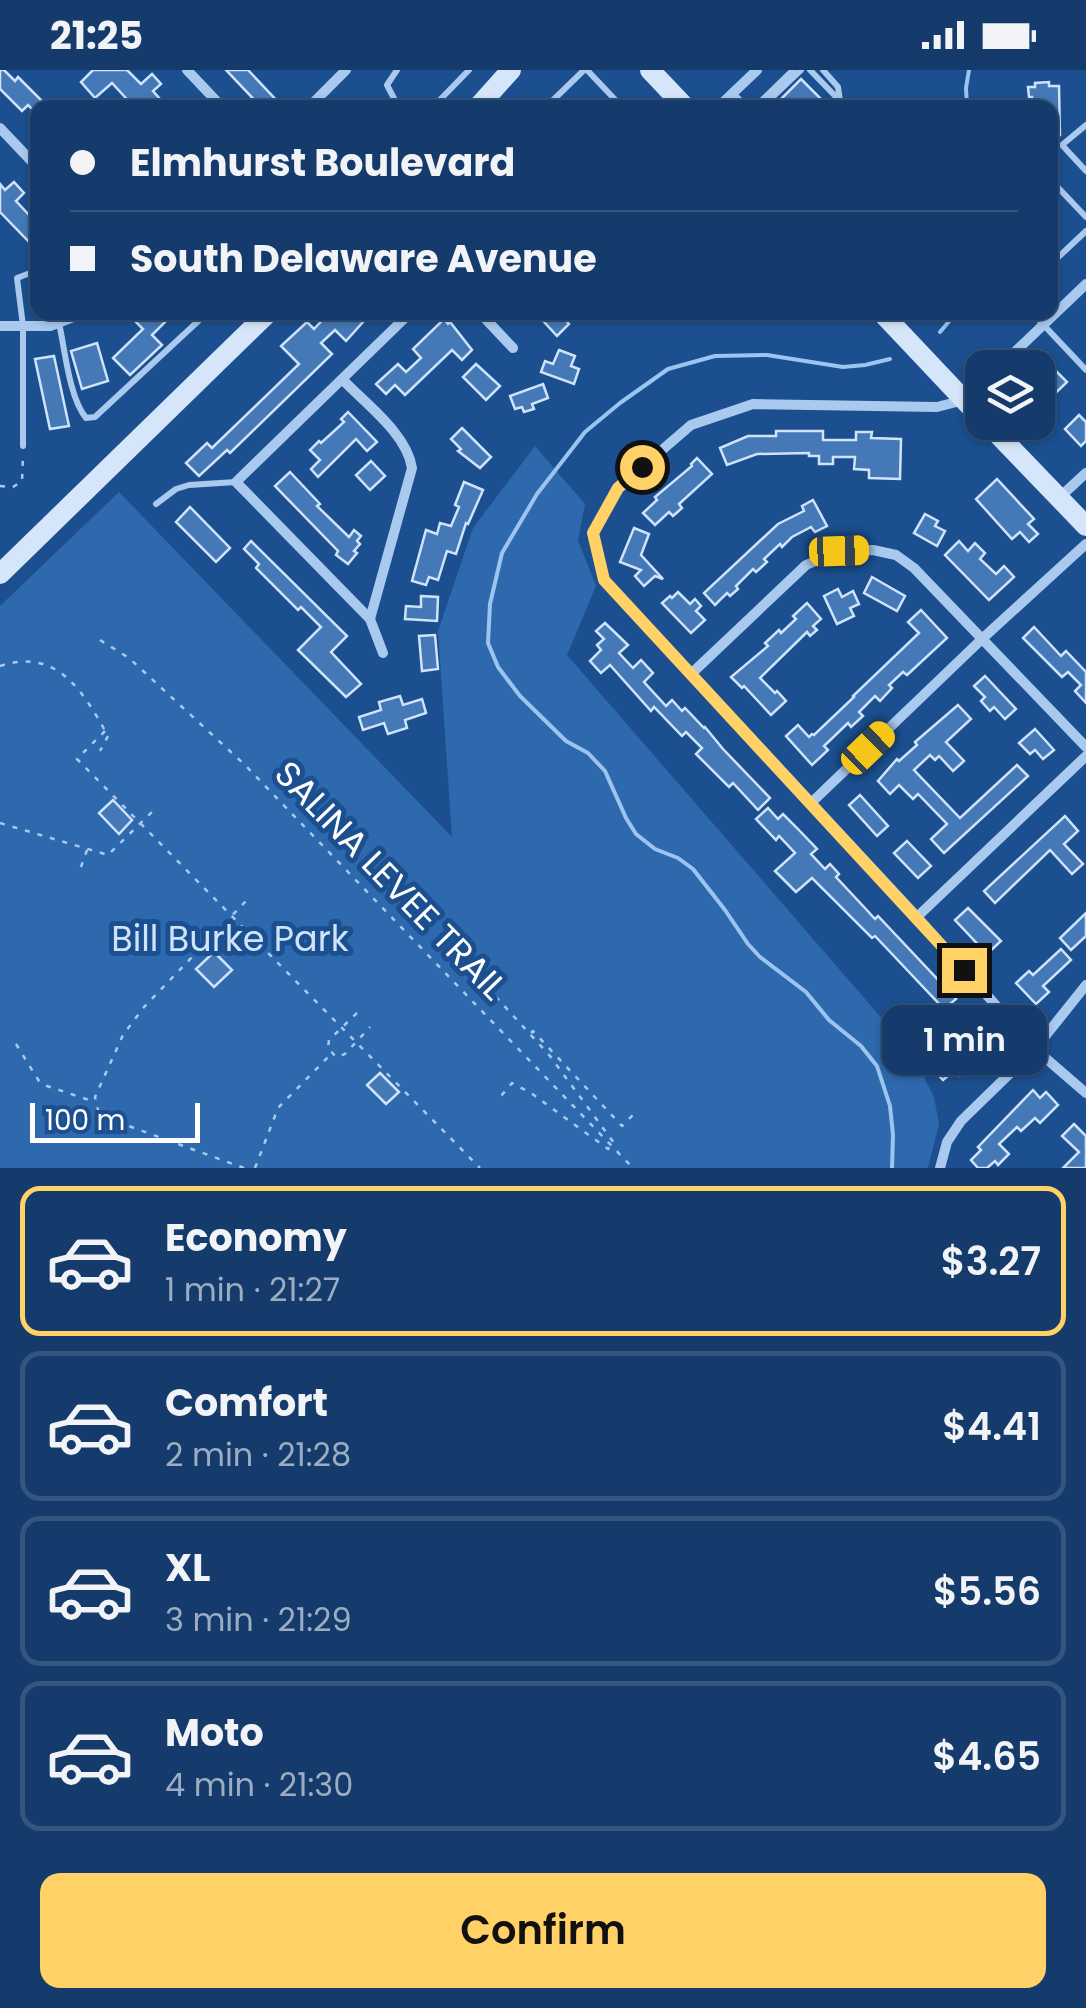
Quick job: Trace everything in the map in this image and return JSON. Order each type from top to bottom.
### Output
[{"type":"street","points":[[187,70],[215,100]]},
{"type":"street","points":[[316,100],[346,70]]},
{"type":"street","points":[[650,70],[678,100]]},
{"type":"street","points":[[725,100],[757,70]]},
{"type":"street","points":[[484,100],[502,73]]},
{"type":"street","points":[[0,128],[30,160]]},
{"type":"street","points":[[1058,310],[1086,284]]},
{"type":"street","points":[[0,326],[50,326],[66,320]]},
{"type":"street","points":[[0,574],[261,320]]},
{"type":"street","points":[[383,653],[370,619],[236,482],[403,320]]},
{"type":"street","points":[[487,320],[513,348]]},
{"type":"street","points":[[889,320],[964,400],[937,407],[753,404],[692,425],[618,488],[593,533],[604,580],[1035,1049],[1086,1093]]},
{"type":"street","points":[[1016,350],[1047,320]]},
{"type":"street","points":[[343,380],[402,440],[412,468],[370,619]]},
{"type":"street","points":[[1003,440],[1086,526]]},
{"type":"street","points":[[1059,498],[1086,473]]},
{"type":"street","points":[[811,803],[1086,544]]},
{"type":"street","points":[[691,674],[806,564],[839,551],[873,550],[896,555],[914,568],[1086,747]]},
{"type":"street","points":[[917,917],[1086,756]]},
{"type":"street","points":[[940,1168],[947,1142],[961,1121],[1035,1049],[1086,984]]},
{"type":"lane","points":[[395,100],[387,85],[397,70]]},
{"type":"lane","points":[[440,100],[468,70]]},
{"type":"lane","points":[[553,100],[585,70],[615,100]]},
{"type":"lane","points":[[763,100],[793,70]]},
{"type":"lane","points":[[765,100],[801,70]]},
{"type":"lane","points":[[810,70],[833,100]]},
{"type":"lane","points":[[822,70],[838,87],[836,100]]},
{"type":"lane","points":[[733,92],[744,100]]},
{"type":"lane","points":[[1086,125],[1062,145],[1086,172]]},
{"type":"lane","points":[[1058,187],[1086,217]]},
{"type":"lane","points":[[1058,258],[1086,231]]},
{"type":"lane","points":[[23,446],[23,326],[17,278],[30,273]]},
{"type":"lane","points":[[58,323],[81,411],[86,418],[95,418],[199,320]]},
{"type":"lane","points":[[1039,320],[1086,370]]},
{"type":"lane","points":[[156,504],[188,484],[236,482]]},
{"type":"path","points":[[0,486],[13,487],[22,481],[23,446]]},
{"type":"path","name":"SALINA LEVEE TRAIL","points":[[100,640],[129,658],[245,765],[634,1168]]},
{"type":"path","points":[[0,666],[30,661],[69,677],[106,731],[108,736],[100,751]]},
{"type":"path","points":[[106,731],[77,759],[480,1168]]},
{"type":"path","points":[[0,823],[108,855],[156,808]]},
{"type":"path","points":[[81,867],[87,849]]},
{"type":"path","points":[[244,1168],[104,1117],[95,1097],[124,1035],[164,985],[246,901]]},
{"type":"path","points":[[443,938],[550,1056],[614,1143],[608,1149],[512,1083],[501,1096]]},
{"type":"path","points":[[356,1012],[329,1040],[332,1053],[336,1057],[345,1054],[370,1027]]},
{"type":"path","points":[[530,1034],[533,1031],[622,1126],[634,1114]]},
{"type":"path","points":[[16,1044],[39,1081],[96,1102]]},
{"type":"path","points":[[255,1168],[278,1108],[332,1053]]},
{"type":"green space","name":"Bill Burke Park","points":[[535,446],[585,504],[578,540],[596,586],[567,655],[911,1052],[934,1097],[939,1124],[928,1168],[0,1168],[0,606],[119,492],[452,837],[438,631],[473,528]]},
{"type":"building","points":[[0,70],[4,70],[15,81],[18,77],[41,100],[30,100],[30,107],[22,111],[0,89]]},
{"type":"building","points":[[93,70],[127,70],[141,84],[152,74],[161,84],[153,91],[161,100],[128,100],[112,83],[95,98],[81,82]]},
{"type":"building","points":[[226,70],[248,70],[276,100],[254,100]]},
{"type":"building","points":[[801,79],[820,98],[818,100],[780,100]]},
{"type":"building","points":[[1035,83],[1059,86],[1060,135],[1058,100],[1032,100],[1028,87],[1035,87]]},
{"type":"building","points":[[14,182],[24,193],[16,201],[30,216],[30,243],[0,212],[0,184],[5,190]]},
{"type":"building","points":[[134,320],[167,320],[152,335],[162,345],[130,375],[113,358],[143,329]]},
{"type":"building","points":[[322,320],[365,320],[346,341],[335,330],[321,343],[332,354],[230,453],[227,450],[199,476],[186,463],[207,443],[212,448],[299,364],[281,346],[307,322],[314,329]]},
{"type":"building","points":[[445,320],[472,350],[462,360],[452,350],[405,395],[395,385],[386,394],[376,384],[398,364],[406,372],[421,358],[413,349]]},
{"type":"building","points":[[542,320],[565,320],[569,324],[557,336]]},
{"type":"building","points":[[97,343],[108,381],[82,389],[71,351]]},
{"type":"building","points":[[559,350],[575,356],[571,366],[579,369],[574,384],[541,372],[545,361],[553,364]]},
{"type":"building","points":[[54,356],[69,426],[50,429],[35,359]]},
{"type":"building","points":[[476,364],[500,386],[486,400],[463,377]]},
{"type":"building","points":[[1055,370],[1067,382],[1055,394]]},
{"type":"building","points":[[543,384],[548,398],[532,404],[534,409],[515,409],[510,396]]},
{"type":"building","points":[[348,412],[377,442],[367,451],[356,439],[318,477],[311,469],[320,460],[310,450],[344,422],[341,419]]},
{"type":"building","points":[[1079,415],[1086,422],[1086,441],[1081,446],[1065,429]]},
{"type":"building","points":[[462,428],[491,457],[480,468],[458,451],[461,449],[451,439]]},
{"type":"building","points":[[776,431],[823,431],[823,440],[856,440],[856,432],[872,432],[871,438],[901,439],[900,479],[869,478],[869,470],[854,469],[855,457],[833,457],[833,464],[819,464],[819,456],[809,453],[757,454],[727,465],[720,448],[748,436],[776,436]]},
{"type":"building","points":[[697,458],[712,474],[679,504],[682,508],[673,516],[669,512],[655,525],[643,513]]},
{"type":"building","points":[[371,461],[385,476],[370,490],[356,475]]},
{"type":"building","points":[[290,472],[349,537],[354,530],[361,536],[354,551],[357,553],[348,564],[275,486]]},
{"type":"building","points":[[997,479],[1034,519],[1028,524],[1038,534],[1029,542],[1020,532],[1012,539],[976,499]]},
{"type":"building","points":[[464,482],[483,490],[456,554],[447,551],[438,580],[429,577],[426,585],[412,581],[426,530],[437,534],[440,523],[451,526]]},
{"type":"building","points":[[813,500],[827,526],[815,532],[811,527],[782,547],[780,544],[764,559],[767,562],[756,572],[753,569],[736,586],[738,589],[715,605],[704,593],[778,524],[804,511],[802,506]]},
{"type":"building","points":[[190,507],[230,548],[216,562],[176,522]]},
{"type":"building","points":[[925,514],[938,521],[935,526],[945,531],[937,546],[914,533]]},
{"type":"building","points":[[634,528],[649,534],[641,555],[663,579],[655,576],[644,586],[635,576],[641,570],[620,562]]},
{"type":"building","points":[[251,541],[347,636],[331,652],[361,684],[346,697],[298,650],[321,627],[256,568],[259,564],[244,549]]},
{"type":"building","points":[[959,541],[968,551],[975,543],[985,553],[980,559],[996,574],[1004,566],[1014,577],[989,600],[945,555]]},
{"type":"building","points":[[872,577],[905,596],[897,611],[864,593]]},
{"type":"building","points":[[838,589],[842,597],[853,591],[859,604],[850,608],[854,616],[837,624],[824,596]]},
{"type":"building","points":[[678,592],[690,604],[695,599],[701,606],[696,611],[705,620],[691,633],[662,603]]},
{"type":"building","points":[[421,596],[438,597],[437,621],[405,619],[406,606],[421,607]]},
{"type":"building","points":[[807,603],[821,619],[813,626],[817,630],[810,636],[807,632],[760,678],[786,701],[771,715],[731,677],[768,646],[765,643],[779,630],[781,633],[796,619],[793,616]]},
{"type":"building","points":[[921,610],[947,638],[907,675],[903,672],[889,685],[892,688],[880,701],[875,696],[859,712],[863,716],[851,727],[848,723],[824,746],[828,750],[812,765],[786,736],[798,725],[809,737],[814,735],[919,633],[908,622]]},
{"type":"building","points":[[605,623],[628,645],[619,653],[633,668],[641,660],[653,673],[644,682],[666,706],[672,700],[682,711],[685,708],[770,798],[758,810],[733,783],[729,787],[696,754],[702,748],[686,732],[682,736],[654,707],[651,711],[610,665],[601,673],[590,661],[601,650],[597,645],[604,639],[596,631]]},
{"type":"building","points":[[1034,627],[1061,656],[1066,651],[1086,672],[1086,703],[1075,691],[1081,685],[1068,672],[1062,677],[1023,638]]},
{"type":"building","points":[[435,635],[438,669],[422,671],[419,636]]},
{"type":"building","points":[[985,676],[1016,709],[1005,719],[994,707],[990,711],[981,701],[985,697],[974,686]]},
{"type":"building","points":[[400,696],[403,705],[422,699],[426,713],[405,720],[407,728],[388,734],[384,723],[363,730],[359,717],[381,710],[379,702]]},
{"type":"building","points":[[958,705],[971,719],[946,742],[964,761],[953,771],[939,756],[935,760],[930,755],[914,770],[960,818],[1017,765],[1028,776],[944,853],[931,839],[947,824],[918,794],[913,799],[899,785],[890,794],[878,781]]},
{"type":"building","points":[[1035,729],[1054,750],[1043,759],[1035,750],[1030,754],[1019,743]]},
{"type":"building","points":[[860,795],[888,826],[877,836],[849,805]]},
{"type":"building","points":[[113,800],[132,820],[119,834],[99,813]]},
{"type":"building","points":[[768,808],[778,819],[783,814],[797,828],[817,849],[811,854],[825,869],[830,864],[839,874],[836,877],[875,919],[878,916],[956,999],[944,1009],[875,936],[872,938],[812,878],[796,892],[775,871],[795,853],[756,819]]},
{"type":"building","points":[[1065,816],[1078,831],[1064,844],[1083,864],[1072,874],[1050,850],[995,903],[984,891]]},
{"type":"building","points":[[907,841],[931,866],[918,878],[894,853]]},
{"type":"building","points":[[968,908],[1001,941],[987,954],[955,920]]},
{"type":"building","points":[[1086,913],[1086,936],[1071,950],[1060,938]]},
{"type":"building","points":[[1061,949],[1071,960],[1043,986],[1049,992],[1036,1004],[1016,983],[1029,971],[1033,975]]},
{"type":"building","points":[[214,952],[232,970],[214,987],[196,969]]},
{"type":"building","points":[[973,1019],[990,1037],[984,1042],[989,1047],[960,1076],[955,1070],[943,1080],[933,1069],[937,1065],[933,1060],[938,1056],[936,1053]]},
{"type":"building","points":[[380,1073],[399,1092],[386,1104],[367,1085]]},
{"type":"building","points":[[1033,1090],[1040,1098],[1046,1092],[1058,1105],[1040,1123],[1035,1118],[1021,1131],[1017,1127],[999,1144],[1009,1154],[998,1165],[995,1161],[987,1168],[978,1168],[971,1160],[981,1150],[978,1147]]},
{"type":"building","points":[[1074,1124],[1086,1136],[1086,1168],[1063,1168],[1079,1152],[1062,1136]]},
{"type":"waterway","points":[[967,100],[969,70]]},
{"type":"waterway","points":[[940,332],[950,320]]},
{"type":"waterway","points":[[890,359],[843,367],[767,355],[715,356],[668,369],[585,432],[537,494],[502,553],[490,604],[488,643],[498,667],[520,696],[566,741],[588,753],[605,771],[636,834],[693,869],[760,957],[806,992],[877,1066],[890,1106],[892,1168]]},
{"type":"route","points":[[642,467],[618,488],[593,533],[604,580],[964,970]]}]
